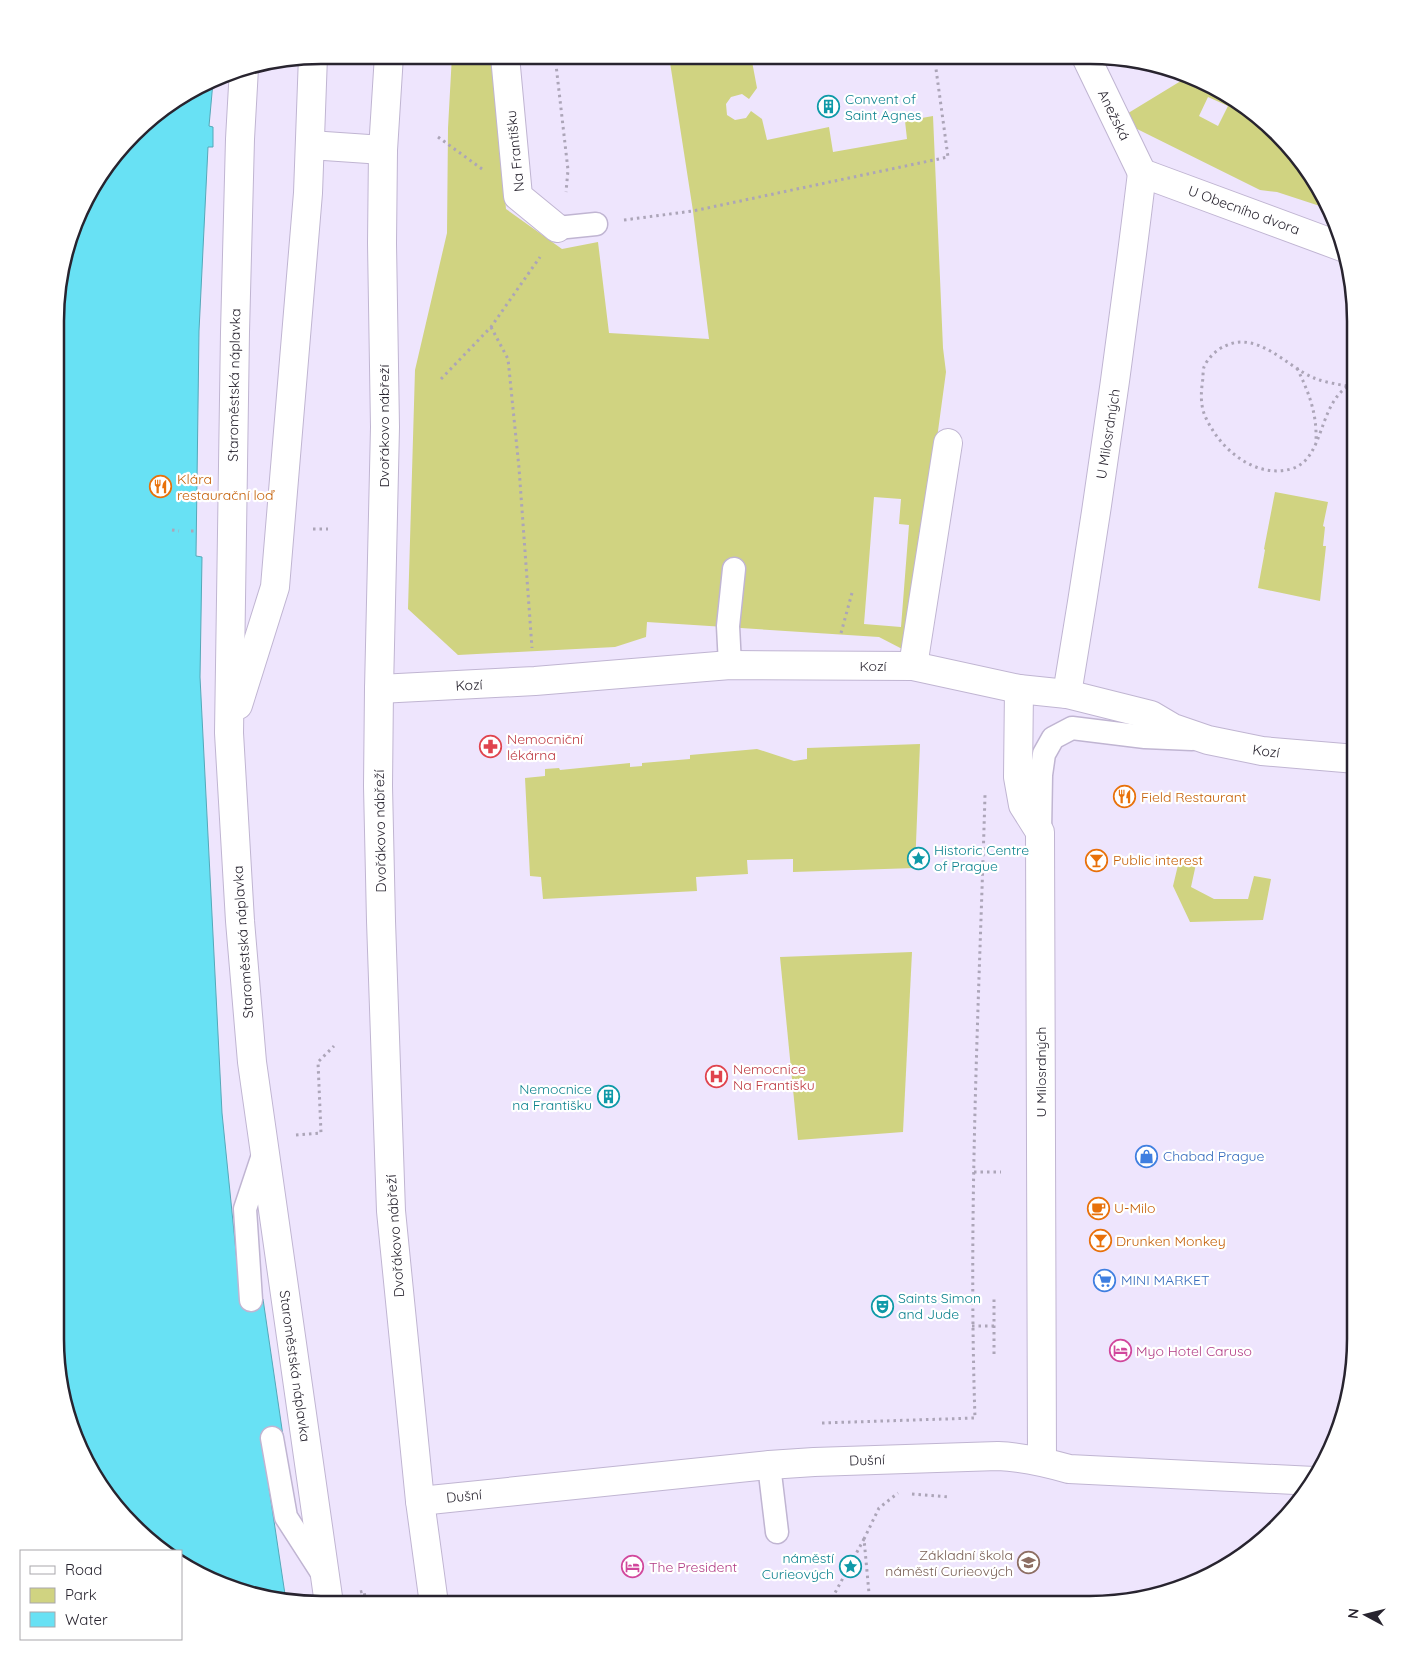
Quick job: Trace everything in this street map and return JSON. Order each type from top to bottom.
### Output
[{"type":"street","name":"Staroměstská náplavka","points":[[229,733],[274,588],[307,203],[313,64]]},
{"type":"street","name":"Dvořákovo nábřeží","points":[[389,64],[382,243],[385,427],[378,786],[381,921],[391,1211],[420,1501],[433,1596]]},
{"type":"street","name":"Na Františku","points":[[506,64],[518,196],[557,228]]},
{"type":"street","name":"Anežská","points":[[1089,64],[1142,172]]},
{"type":"street","name":"Staroměstská náplavka","points":[[244,75],[235,332],[229,733],[240,921],[251,1053],[327,1592]]},
{"type":"street","points":[[310,145],[384,150]]},
{"type":"street","name":"U Obecního dvora","points":[[1142,172],[1336,245]]},
{"type":"street","name":"U Milosrdných","points":[[1066,694],[1104,462],[1127,305],[1142,172]]},
{"type":"street","points":[[913,666],[948,443]]},
{"type":"street","name":"Kozí","points":[[379,689],[534,681],[730,665],[913,666],[1019,689],[1066,694],[1152,715],[1173,728],[1208,740],[1262,751],[1347,758]]},
{"type":"street","points":[[1019,689],[1018,777],[1023,805],[1040,832]]},
{"type":"street","name":"U Milosrdných","points":[[1040,832],[1042,1461]]},
{"type":"street","name":"Dušní","points":[[420,1501],[769,1465],[995,1456],[1015,1456],[1077,1470],[1305,1481]]},
{"type":"lane","points":[[557,228],[596,224]]},
{"type":"lane","points":[[730,665],[728,626],[734,569]]},
{"type":"lane","points":[[1040,832],[1040,775],[1044,754],[1053,738],[1072,728],[1145,737],[1208,740]]},
{"type":"lane","name":"Staroměstská náplavka","points":[[251,1300],[245,1209],[264,1152]]},
{"type":"lane","name":"Staroměstská náplavka","points":[[272,1438],[286,1517],[327,1592]]},
{"type":"lane","points":[[769,1465],[777,1532]]},
{"type":"path","points":[[442,379],[491,327],[548,245],[557,228],[565,201],[568,170],[557,64]]},
{"type":"path","points":[[596,224],[693,211],[948,157],[936,69]]},
{"type":"path","points":[[438,137],[518,196]]},
{"type":"path","points":[[491,327],[508,359],[519,468],[533,651]]},
{"type":"path","points":[[1239,342],[1272,352],[1296,368],[1313,378],[1347,386],[1334,401],[1325,417],[1312,453],[1300,466],[1276,471],[1252,465],[1231,453],[1214,433],[1204,414],[1201,393],[1204,367],[1212,356],[1225,346],[1239,342]]},
{"type":"path","points":[[1296,368],[1307,390],[1313,408],[1317,424],[1316,443]]},
{"type":"path","points":[[312,529],[328,529]]},
{"type":"path","points":[[172,530],[179,531]]},
{"type":"path","points":[[191,531],[197,531]]},
{"type":"path","points":[[840,634],[852,593]]},
{"type":"path","points":[[822,1423],[975,1418],[972,1326],[974,1172],[985,793]]},
{"type":"path","points":[[320,1119],[318,1062],[334,1046]]},
{"type":"path","points":[[974,1172],[1001,1172]]},
{"type":"path","points":[[994,1299],[994,1354]]},
{"type":"path","points":[[972,1326],[994,1326]]},
{"type":"path","points":[[833,1596],[879,1508],[898,1494],[949,1497]]},
{"type":"path","points":[[864,1539],[869,1596]]},
{"type":"green space","points":[[452,64],[493,64],[506,209],[562,249],[598,242],[609,333],[709,339],[693,211],[670,64],[752,64],[757,88],[749,99],[742,94],[731,97],[726,104],[727,115],[735,120],[746,118],[751,111],[762,119],[767,140],[829,127],[833,152],[907,139],[905,121],[933,116],[943,348],[946,372],[908,652],[879,637],[647,622],[646,637],[615,647],[458,655],[408,609],[415,370],[447,233],[448,128]],"holes":[[[874,497],[901,499],[899,524],[909,525],[901,627],[864,624]]]},
{"type":"green space","points":[[1182,80],[1189,83],[1219,98],[1260,127],[1294,164],[1321,206],[1277,192],[1260,190],[1131,126],[1125,115]],"holes":[[[1208,97],[1228,106],[1218,126],[1199,116]]]},
{"type":"green space","points":[[1275,492],[1328,502],[1323,526],[1325,527],[1323,546],[1326,546],[1320,601],[1258,588]]},
{"type":"green space","points":[[920,744],[915,868],[793,872],[793,859],[747,860],[748,874],[696,877],[697,891],[543,899],[541,877],[530,876],[525,778],[545,776],[545,769],[559,768],[560,770],[630,763],[630,767],[642,766],[642,763],[690,759],[690,755],[757,749],[794,761],[807,759],[807,748]]},
{"type":"green space","points":[[1179,861],[1196,864],[1191,887],[1214,899],[1248,899],[1254,876],[1271,879],[1263,920],[1190,922],[1173,886]]},
{"type":"green space","points":[[912,952],[903,1132],[798,1140],[780,957]]},
{"type":"water","points":[[213,87],[209,126],[213,127],[213,147],[208,147],[199,331],[196,556],[202,557],[200,677],[222,1113],[241,1301],[263,1299],[283,1436],[262,1441],[285,1594],[238,1583],[192,1562],[182,1556],[182,1550],[174,1550],[151,1533],[127,1509],[98,1468],[83,1438],[72,1406],[64,1356],[64,304],[72,254],[77,238],[90,207],[107,178],[127,151],[151,127],[178,107]]},
{"type":"place","name":"Convent of Saint Agnes","points":[[829,107]]},
{"type":"place","name":"Klára restaurační loď","points":[[161,487]]},
{"type":"place","name":"Nemocniční lékárna","points":[[491,747]]},
{"type":"place","name":"Field Restaurant","points":[[1125,797]]},
{"type":"place","name":"Historic Centre of Prague","points":[[918,858]]},
{"type":"place","name":"Public interest","points":[[1097,860]]},
{"type":"place","name":"Nemocnice Na Františku","points":[[717,1077]]},
{"type":"place","name":"Nemocnice na Františku","points":[[608,1097]]},
{"type":"place","name":"Chabad Prague","points":[[1147,1156]]},
{"type":"place","name":"U-Milo","points":[[1098,1208]]},
{"type":"place","name":"Drunken Monkey","points":[[1100,1241]]},
{"type":"place","name":"MINI MARKET","points":[[1105,1280]]},
{"type":"place","name":"Saints Simon and Jude","points":[[882,1306]]},
{"type":"place","name":"Myo Hotel Caruso","points":[[1120,1351]]},
{"type":"place","name":"Základní škola náměstí Curieových","points":[[1029,1563]]},
{"type":"place","name":"náměstí Curieových","points":[[850,1566]]},
{"type":"place","name":"The President","points":[[633,1567]]}]
